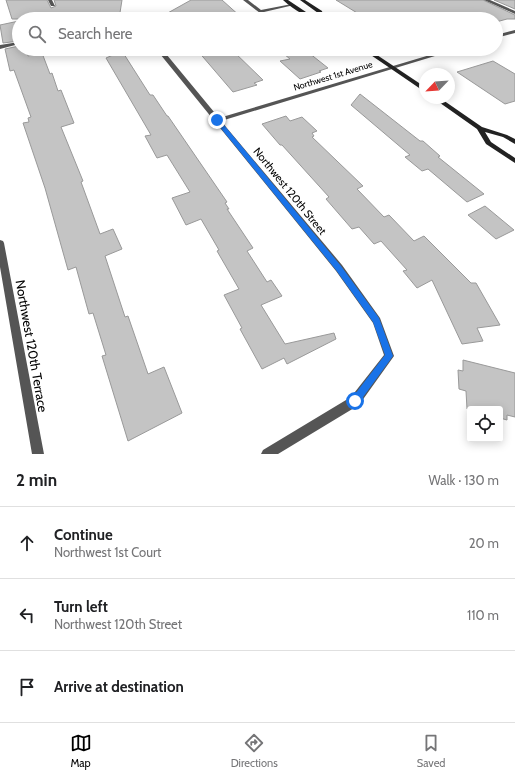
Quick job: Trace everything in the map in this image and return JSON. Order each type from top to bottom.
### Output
[{"type":"main road","points":[[285,0],[302,12]]},
{"type":"main road","points":[[302,0],[320,12]]},
{"type":"main road","points":[[375,56],[419,86]]},
{"type":"main road","points":[[445,104],[480,128],[505,136],[515,142]]},
{"type":"main road","points":[[480,128],[488,142],[515,161]]},
{"type":"street","points":[[50,0],[53,6]]},
{"type":"street","points":[[245,0],[260,12],[292,5]]},
{"type":"street","points":[[486,0],[515,13]]},
{"type":"street","points":[[503,35],[515,31]]},
{"type":"street","points":[[0,48],[12,45]]},
{"type":"street","name":"Northwest 120th Street","points":[[165,56],[339,268],[376,320],[389,356],[355,401],[267,454]]},
{"type":"street","name":"Northwest 1st Avenue","points":[[217,120],[432,56]]},
{"type":"street","name":"Northwest 120th Terrace","points":[[0,243],[38,454]]},
{"type":"building","points":[[6,0],[47,0],[51,8],[56,6],[54,0],[122,0],[120,12],[12,12],[12,19]]},
{"type":"building","points":[[191,0],[222,0],[235,12],[170,12]]},
{"type":"building","points":[[336,0],[483,0],[515,15],[515,19],[503,20],[503,12],[356,12]]},
{"type":"building","points":[[494,0],[515,0],[515,9]]},
{"type":"building","points":[[12,22],[12,42],[3,43],[0,25]]},
{"type":"building","points":[[12,48],[12,56],[43,56],[50,74],[52,73],[58,91],[61,90],[74,123],[61,127],[83,181],[81,182],[100,234],[113,229],[122,249],[105,256],[125,317],[128,316],[148,374],[164,367],[182,413],[128,441],[102,356],[106,355],[93,313],[89,314],[76,267],[68,270],[45,188],[23,123],[29,122],[28,118],[31,117],[14,70],[10,71],[5,49]]},
{"type":"building","points":[[111,56],[125,56],[150,95],[153,95],[227,202],[225,203],[229,209],[227,209],[253,248],[247,251],[267,282],[271,280],[282,296],[261,305],[285,344],[334,333],[336,339],[287,364],[284,358],[262,369],[240,329],[242,328],[224,295],[239,289],[217,251],[219,250],[201,219],[186,225],[172,198],[190,192],[167,155],[157,158],[145,136],[151,135],[106,58]]},
{"type":"building","points":[[202,56],[238,56],[263,80],[254,83],[257,85],[233,92]]},
{"type":"building","points":[[286,56],[313,56],[328,68],[300,79],[280,61],[290,59]]},
{"type":"building","points":[[493,61],[515,74],[515,101],[505,104],[457,72]]},
{"type":"building","points":[[360,94],[420,141],[423,141],[440,156],[438,157],[484,194],[467,202],[428,169],[422,171],[405,157],[410,155],[351,105]]},
{"type":"building","points":[[286,116],[290,121],[302,117],[317,131],[312,133],[314,136],[312,137],[363,186],[357,189],[384,217],[389,215],[414,241],[424,236],[471,283],[476,283],[500,325],[477,328],[483,341],[462,344],[432,280],[417,288],[403,271],[407,270],[381,241],[374,244],[359,227],[352,229],[326,199],[329,197],[262,124]]},
{"type":"building","points":[[485,206],[514,230],[496,239],[468,215]]},
{"type":"building","points":[[463,360],[515,373],[515,417],[507,415],[507,420],[503,419],[503,406],[467,406],[467,409],[466,391],[459,389],[458,370],[463,371]]},
{"type":"route","points":[[217,120],[339,268],[376,320],[389,356],[355,401]]}]
